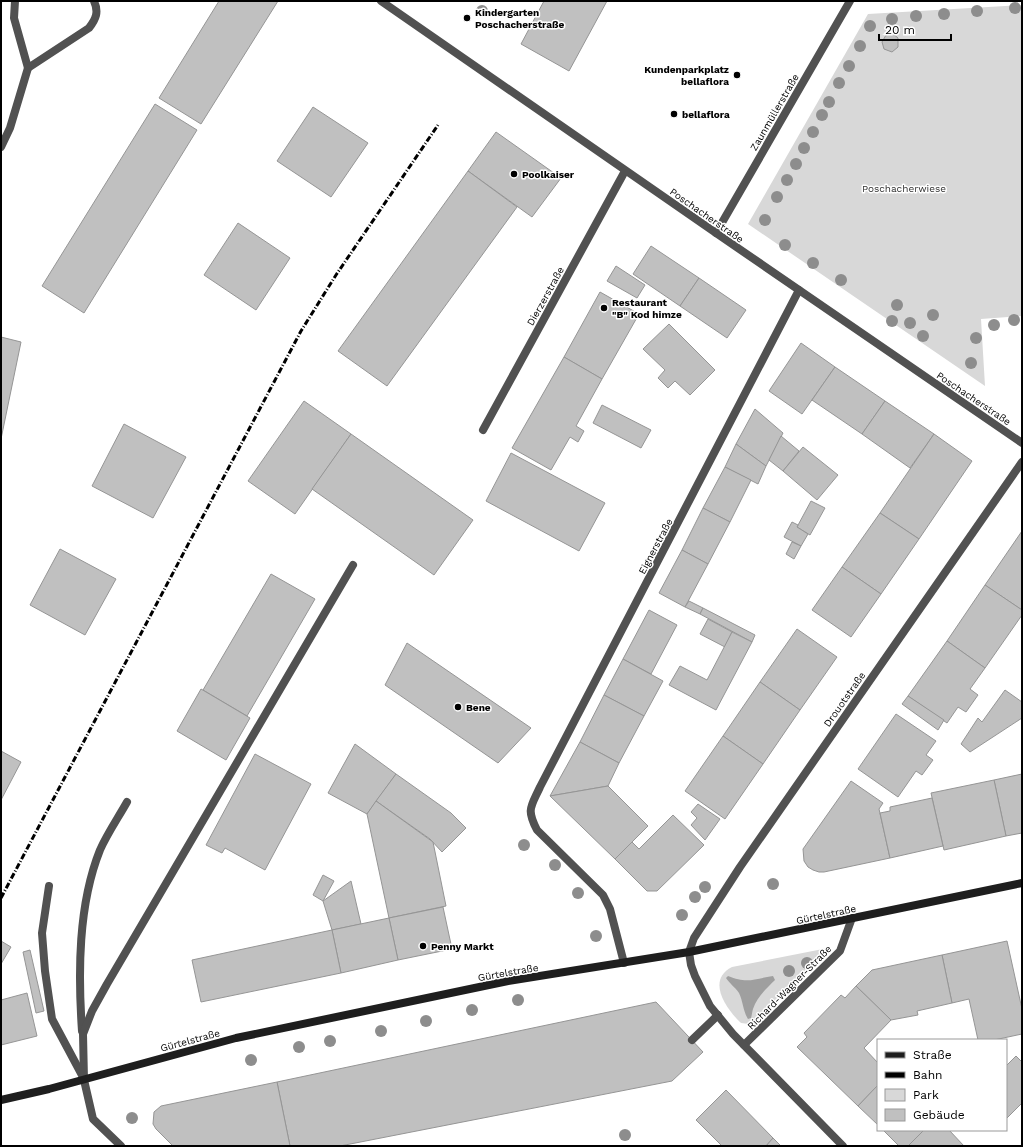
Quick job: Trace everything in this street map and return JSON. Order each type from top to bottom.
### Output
[{"type":"main road","name":"Gürtelstraße","points":[[1,1100],[49,1090],[236,1038],[508,981],[690,952],[1022,884]]},
{"type":"street","points":[[1,147],[10,128],[28,68],[14,18],[15,1]]},
{"type":"street","points":[[28,68],[89,28],[96,20],[97,8],[94,1]]},
{"type":"street","name":"Poschacherstraße","points":[[381,1],[625,171],[1022,443]]},
{"type":"street","name":"Zaunmüllerstraße","points":[[716,233],[850,1]]},
{"type":"street","name":"Dierzerstraße","points":[[483,430],[625,171]]},
{"type":"street","name":"Eignerstraße","points":[[624,963],[610,909],[603,895],[537,830],[532,820],[530,811],[544,780],[798,290]]},
{"type":"street","name":"Drouotstraße","points":[[690,952],[694,938],[740,867],[1022,462]]},
{"type":"street","points":[[82,1034],[92,1011],[107,984],[353,565]]},
{"type":"street","points":[[122,1146],[93,1119],[84,1080],[80,991],[82,930],[89,888],[100,850],[127,802]]},
{"type":"street","points":[[49,886],[42,933],[45,971],[52,1019],[84,1080]]},
{"type":"street","name":"Richard-Wagner-Straße","points":[[744,1045],[840,951],[852,918]]},
{"type":"street","points":[[690,952],[691,965],[695,976],[710,1006],[744,1045],[843,1146]]},
{"type":"street","points":[[692,1040],[718,1016]]},
{"type":"green space","name":"Poschacherwiese","points":[[1022,5],[1022,316],[981,319],[985,386],[748,224],[868,14]]},
{"type":"green space","points":[[828,948],[829,950],[758,1022],[749,1024],[741,1023],[725,1003],[721,995],[719,987],[720,979],[724,973],[732,967]]},
{"type":"shaded area","points":[[728,976],[740,980],[746,980],[773,976],[775,980],[762,993],[753,1009],[751,1018],[748,1019],[739,993],[726,978]]},
{"type":"building","points":[[219,1],[278,1],[201,124],[159,98]]},
{"type":"building","points":[[544,1],[607,1],[569,71],[521,44]]},
{"type":"building","points":[[892,33],[898,38],[898,47],[892,52],[884,49],[882,42],[886,35]]},
{"type":"building","points":[[155,104],[197,130],[84,313],[42,286]]},
{"type":"building","points":[[313,107],[368,143],[331,197],[277,161]]},
{"type":"building","name":"Poolkaiser","points":[[496,132],[561,178],[532,217],[468,171]]},
{"type":"building","points":[[468,171],[517,207],[387,386],[338,351]]},
{"type":"building","points":[[238,223],[290,258],[256,310],[204,275]]},
{"type":"building","points":[[651,246],[699,278],[680,306],[633,274]]},
{"type":"building","points":[[616,266],[645,285],[637,298],[607,281]]},
{"type":"building","points":[[699,278],[746,310],[727,338],[680,306]]},
{"type":"building","points":[[600,292],[639,314],[602,379],[564,357]]},
{"type":"building","points":[[669,324],[715,370],[690,395],[675,381],[668,388],[658,378],[665,370],[643,349]]},
{"type":"building","points":[[1,337],[21,342],[1,439]]},
{"type":"building","points":[[801,343],[835,367],[802,414],[769,391]]},
{"type":"building","points":[[564,357],[602,379],[576,426],[584,431],[578,442],[570,437],[551,470],[512,448]]},
{"type":"building","points":[[835,367],[885,401],[862,434],[812,400]]},
{"type":"building","points":[[304,401],[351,434],[295,514],[248,481]]},
{"type":"building","points":[[885,401],[934,434],[910,468],[862,434]]},
{"type":"building","points":[[602,405],[651,430],[641,448],[593,423]]},
{"type":"building","points":[[755,409],[783,433],[766,466],[736,444]]},
{"type":"building","points":[[124,424],[186,457],[153,518],[92,486]]},
{"type":"building","points":[[351,434],[473,520],[434,575],[312,489]]},
{"type":"building","points":[[934,434],[972,461],[919,539],[880,513]]},
{"type":"building","points":[[781,436],[799,451],[783,471],[769,460]]},
{"type":"building","points":[[736,444],[766,466],[758,484],[725,467]]},
{"type":"building","points":[[803,447],[838,475],[817,500],[783,471]]},
{"type":"building","points":[[511,453],[605,503],[579,551],[486,501]]},
{"type":"building","points":[[725,467],[751,480],[730,522],[703,508]]},
{"type":"building","points":[[811,501],[825,508],[810,535],[797,527]]},
{"type":"building","points":[[703,508],[730,522],[708,564],[682,550]]},
{"type":"building","points":[[880,513],[919,539],[881,594],[842,567]]},
{"type":"building","points":[[792,522],[808,534],[801,546],[784,537]]},
{"type":"building","points":[[1022,531],[1022,610],[985,585]]},
{"type":"building","points":[[792,542],[801,546],[794,559],[786,554]]},
{"type":"building","points":[[60,549],[116,579],[85,635],[30,605]]},
{"type":"building","points":[[682,550],[708,564],[685,607],[659,593]]},
{"type":"building","points":[[842,567],[881,594],[851,637],[812,610]]},
{"type":"building","points":[[271,574],[315,599],[247,716],[203,690]]},
{"type":"building","points":[[985,585],[1022,610],[1022,615],[985,668],[947,641]]},
{"type":"building","points":[[689,601],[703,608],[700,614],[685,607]]},
{"type":"building","points":[[703,608],[755,635],[752,642],[700,614]]},
{"type":"building","points":[[649,610],[677,625],[651,674],[623,659]]},
{"type":"building","points":[[708,619],[732,632],[725,647],[700,634]]},
{"type":"building","points":[[797,629],[837,657],[800,710],[760,682]]},
{"type":"building","points":[[732,632],[752,642],[716,710],[669,685],[680,666],[707,680]]},
{"type":"building","points":[[947,641],[985,668],[970,689],[978,695],[966,712],[958,707],[947,723],[908,696]]},
{"type":"building","name":"Bene","points":[[407,643],[531,728],[498,763],[385,685]]},
{"type":"building","points":[[623,659],[663,681],[644,716],[604,695]]},
{"type":"building","points":[[760,682],[800,710],[763,764],[723,736]]},
{"type":"building","points":[[201,689],[250,718],[226,760],[177,731]]},
{"type":"building","points":[[1005,690],[1022,702],[1022,718],[970,752],[961,744],[978,718],[982,722]]},
{"type":"building","points":[[604,695],[644,716],[619,763],[580,742]]},
{"type":"building","points":[[908,696],[944,720],[938,730],[902,704]]},
{"type":"building","points":[[896,714],[936,741],[926,755],[933,760],[922,775],[916,771],[898,797],[858,769]]},
{"type":"building","points":[[723,736],[763,764],[725,819],[685,791]]},
{"type":"building","points":[[580,742],[619,763],[608,786],[550,796]]},
{"type":"building","points":[[355,744],[396,774],[367,814],[328,793]]},
{"type":"building","points":[[1,751],[21,762],[1,800]]},
{"type":"building","points":[[255,754],[311,784],[265,870],[225,848],[222,853],[206,845]]},
{"type":"building","points":[[396,774],[451,813],[466,828],[442,852],[430,839],[376,801]]},
{"type":"building","points":[[1022,774],[1022,833],[1006,836],[994,780]]},
{"type":"building","points":[[994,780],[1006,836],[944,850],[931,793]]},
{"type":"building","points":[[851,781],[883,803],[879,809],[890,858],[824,872],[813,870],[808,867],[804,861],[803,849]]},
{"type":"building","points":[[608,786],[648,826],[615,859],[550,796]]},
{"type":"building","points":[[932,798],[943,846],[890,858],[880,813],[890,811],[890,807]]},
{"type":"building","points":[[376,801],[433,842],[446,906],[389,918],[367,814]]},
{"type":"building","points":[[698,804],[720,819],[705,840],[691,825],[697,818],[691,812]]},
{"type":"building","points":[[673,815],[704,845],[657,891],[647,891],[615,859],[632,842],[639,849]]},
{"type":"building","points":[[323,875],[334,881],[323,901],[313,895]]},
{"type":"building","points":[[351,881],[361,924],[332,930],[323,901]]},
{"type":"building","points":[[443,907],[452,949],[398,960],[389,918]]},
{"type":"building","points":[[389,918],[398,960],[341,973],[332,930]]},
{"type":"building","points":[[332,930],[341,973],[201,1002],[192,960]]},
{"type":"building","points":[[1,941],[11,947],[1,964]]},
{"type":"building","points":[[1007,941],[1022,1009],[1022,1034],[999,1039],[978,1039],[969,999],[952,1003],[942,955]]},
{"type":"building","points":[[30,950],[44,1011],[36,1013],[23,952]]},
{"type":"building","points":[[942,955],[952,1003],[917,1011],[918,1015],[891,1020],[856,986],[872,970]]},
{"type":"building","points":[[856,986],[891,1020],[864,1048],[877,1062],[877,1086],[858,1106],[797,1047],[807,1037],[804,1033],[841,995],[845,998]]},
{"type":"building","points":[[27,993],[37,1036],[1,1045],[1,1000]]},
{"type":"building","points":[[656,1002],[703,1052],[672,1081],[340,1146],[290,1146],[277,1082]]},
{"type":"building","points":[[1016,1056],[1022,1062],[1022,1103],[1007,1118],[1007,1065]]},
{"type":"building","points":[[277,1082],[290,1146],[173,1146],[153,1124],[154,1112],[161,1106]]},
{"type":"building","points":[[877,1086],[877,1124],[858,1106]]},
{"type":"building","points":[[726,1090],[773,1138],[766,1146],[722,1146],[696,1120]]},
{"type":"building","points":[[884,1131],[923,1131],[908,1146],[899,1146]]},
{"type":"building","points":[[923,1131],[950,1131],[964,1146],[908,1146]]},
{"type":"building","points":[[773,1138],[781,1146],[766,1146]]},
{"type":"railway","points":[[1,898],[301,331],[336,275],[438,125]]},
{"type":"place","name":"Kindergarten Poschacherstraße","points":[[467,18]]},
{"type":"place","name":"Kundenparkplatz bellaflora","points":[[737,75]]},
{"type":"place","name":"bellaflora","points":[[674,114]]},
{"type":"place","name":"Poolkaiser","points":[[514,174]]},
{"type":"place","name":"Restaurant \"B\" Kod himze","points":[[604,308]]},
{"type":"place","name":"Bene","points":[[458,707]]},
{"type":"place","name":"Penny Markt","points":[[423,946]]}]
